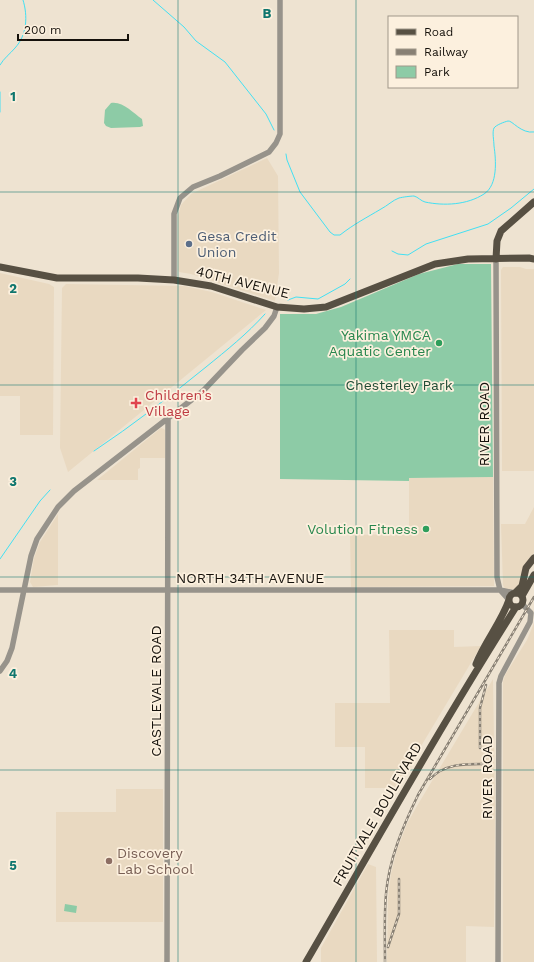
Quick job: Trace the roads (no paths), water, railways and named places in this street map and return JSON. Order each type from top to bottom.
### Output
[{"type":"main road","points":[[496,258],[497,240],[501,231],[534,202]]},
{"type":"main road","name":"40TH AVENUE","points":[[0,267],[48,278],[138,278],[174,280],[211,286],[277,307],[304,310],[326,307],[436,264],[456,260],[532,258]]},
{"type":"main road","name":"FRUITVALE BOULEVARD","points":[[518,594],[522,586],[526,568],[534,558]]},
{"type":"main road","name":"FRUITVALE BOULEVARD","points":[[470,679],[479,655],[504,613],[510,595],[518,594],[534,575]]},
{"type":"main road","name":"FRUITVALE BOULEVARD","points":[[306,962],[470,679],[523,600],[518,594]]},
{"type":"main road","points":[[509,600],[510,604],[519,606]]},
{"type":"street","points":[[174,280],[174,214],[180,198],[193,187],[269,152],[276,143],[280,134],[280,0]]},
{"type":"street","name":"RIVER ROAD","points":[[496,258],[497,582],[500,590]]},
{"type":"street","points":[[0,671],[7,661],[12,648],[31,556],[37,539],[58,507],[74,491],[203,391],[242,350],[266,328],[274,316],[277,307]]},
{"type":"street","name":"CASTLEVALE ROAD","points":[[167,962],[168,419]]},
{"type":"street","name":"NORTH 34TH AVENUE","points":[[0,590],[500,590]]},
{"type":"street","points":[[500,590],[518,594]]},
{"type":"street","points":[[500,590],[509,600]]},
{"type":"street","name":"RIVER ROAD","points":[[498,962],[499,683],[500,676],[530,622],[531,613],[519,606]]},
{"type":"waterway","points":[[0,65],[19,43],[22,37],[26,19],[23,0]]},
{"type":"waterway","points":[[153,0],[184,27],[196,41],[225,62],[266,114],[274,130]]},
{"type":"waterway","points":[[0,92],[0,112]]},
{"type":"waterway","points":[[286,154],[300,192],[330,232],[334,235],[340,235],[355,224],[399,198],[414,196],[425,202],[440,204],[455,204],[477,198],[489,190],[494,179],[494,128],[510,121],[525,131],[534,132]]},
{"type":"waterway","points":[[392,251],[398,254],[408,255],[426,244],[488,224],[534,189]]},
{"type":"waterway","points":[[288,300],[296,297],[318,299],[345,284],[350,279]]},
{"type":"waterway","points":[[94,451],[165,400],[237,342],[265,314]]},
{"type":"waterway","points":[[0,559],[40,501],[50,490]]},
{"type":"railway","points":[[385,962],[386,894],[393,855],[402,831],[418,795],[534,597]]},
{"type":"railway","points":[[480,748],[480,708],[486,685]]},
{"type":"railway","points":[[430,779],[436,773],[450,767],[466,764],[490,764]]},
{"type":"railway","points":[[388,947],[399,914],[399,879]]},
{"type":"place","name":"Gesa Credit Union","points":[[189,244]]},
{"type":"place","name":"Yakima YMCA Aquatic Center","points":[[439,343]]},
{"type":"place","name":"Children’s Village","points":[[136,403]]},
{"type":"place","name":"Volution Fitness","points":[[426,529]]},
{"type":"place","name":"Discovery Lab School","points":[[109,861]]},
{"type":"park label","name":"Chesterley Park","points":[[399,385]]}]
